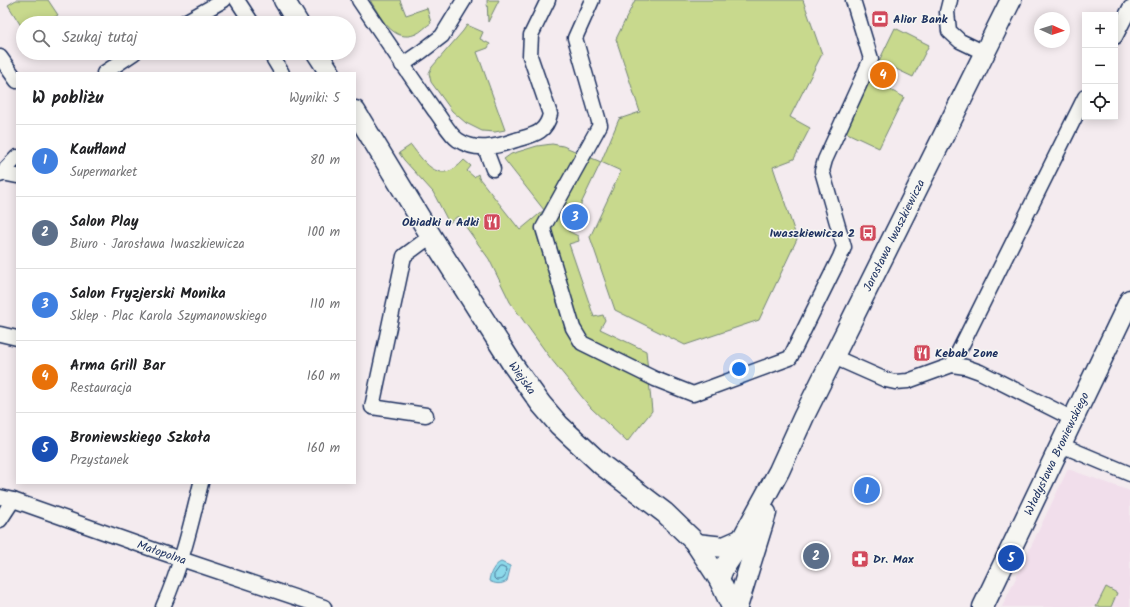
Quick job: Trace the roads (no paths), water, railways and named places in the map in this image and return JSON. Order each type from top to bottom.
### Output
[{"type":"street","points":[[195,16],[224,0]]},
{"type":"street","points":[[237,0],[247,16]]},
{"type":"street","points":[[284,0],[294,16]]},
{"type":"street","points":[[359,0],[402,65],[456,139],[475,147],[485,148],[541,132],[548,121],[550,114],[530,56],[532,35],[548,0]]},
{"type":"street","points":[[402,65],[422,52],[442,36],[464,0]]},
{"type":"street","points":[[592,0],[575,38],[600,125],[543,228],[573,328],[582,343],[655,379],[693,394],[790,358],[840,257],[844,247],[822,171],[825,160],[871,59],[853,0]]},
{"type":"street","points":[[950,0],[947,12],[949,31],[960,41],[985,53]]},
{"type":"street","name":"Jarosława Iwaszkiewicza","points":[[737,607],[747,577],[748,566],[780,471],[804,416],[1011,0]]},
{"type":"street","points":[[1118,32],[1130,8]]},
{"type":"street","points":[[0,57],[16,80]]},
{"type":"street","points":[[106,72],[124,60]]},
{"type":"street","points":[[274,60],[281,72]]},
{"type":"street","points":[[322,60],[329,72]]},
{"type":"street","points":[[952,365],[1082,103]]},
{"type":"street","name":"Wiejska","points":[[358,121],[518,371],[541,404],[559,425],[602,465],[665,513],[696,544],[720,580],[732,607]]},
{"type":"street","points":[[485,148],[493,169]]},
{"type":"street","points":[[1,174],[16,158]]},
{"type":"street","points":[[1,174],[16,176]]},
{"type":"street","points":[[426,415],[372,407],[404,256],[431,236]]},
{"type":"street","name":"Władysława Broniewskiego","points":[[983,607],[1130,300]]},
{"type":"street","points":[[0,334],[16,338]]},
{"type":"street","points":[[834,357],[886,380],[895,382],[908,381],[952,365],[966,367],[980,372],[1073,419]]},
{"type":"street","points":[[1061,445],[1130,474]]},
{"type":"street","name":"Jarosława Iwaszkiewicza","points":[[748,566],[734,579],[725,582],[720,580],[723,568],[736,550],[740,540],[780,471]]},
{"type":"street","points":[[163,607],[182,559],[201,484]]},
{"type":"street","points":[[0,520],[6,498]]},
{"type":"street","name":"Małopolna","points":[[6,498],[324,607]]},
{"type":"street","points":[[696,544],[724,547],[740,540]]},
{"type":"water","points":[[501,562],[510,566],[507,581],[498,584],[489,581],[490,575],[496,565]]},
{"type":"place","name":"Alior Bank","points":[[880,19]]},
{"type":"place","name":"Arma Grill Bar","points":[[883,75]]},
{"type":"place","name":"Salon Fryzjerski Monika","points":[[575,217]]},
{"type":"place","name":"Obiadki u Adki","points":[[492,222]]},
{"type":"place","name":"Iwaszkiewicza 2","points":[[868,233]]},
{"type":"place","name":"Kebab Zone","points":[[922,353]]},
{"type":"place","name":"Kaufland","points":[[867,490]]},
{"type":"place","name":"Salon Play","points":[[816,556]]},
{"type":"place","name":"Broniewskiego Szkoła","points":[[1011,558]]},
{"type":"place","name":"Dr. Max","points":[[860,559]]}]
